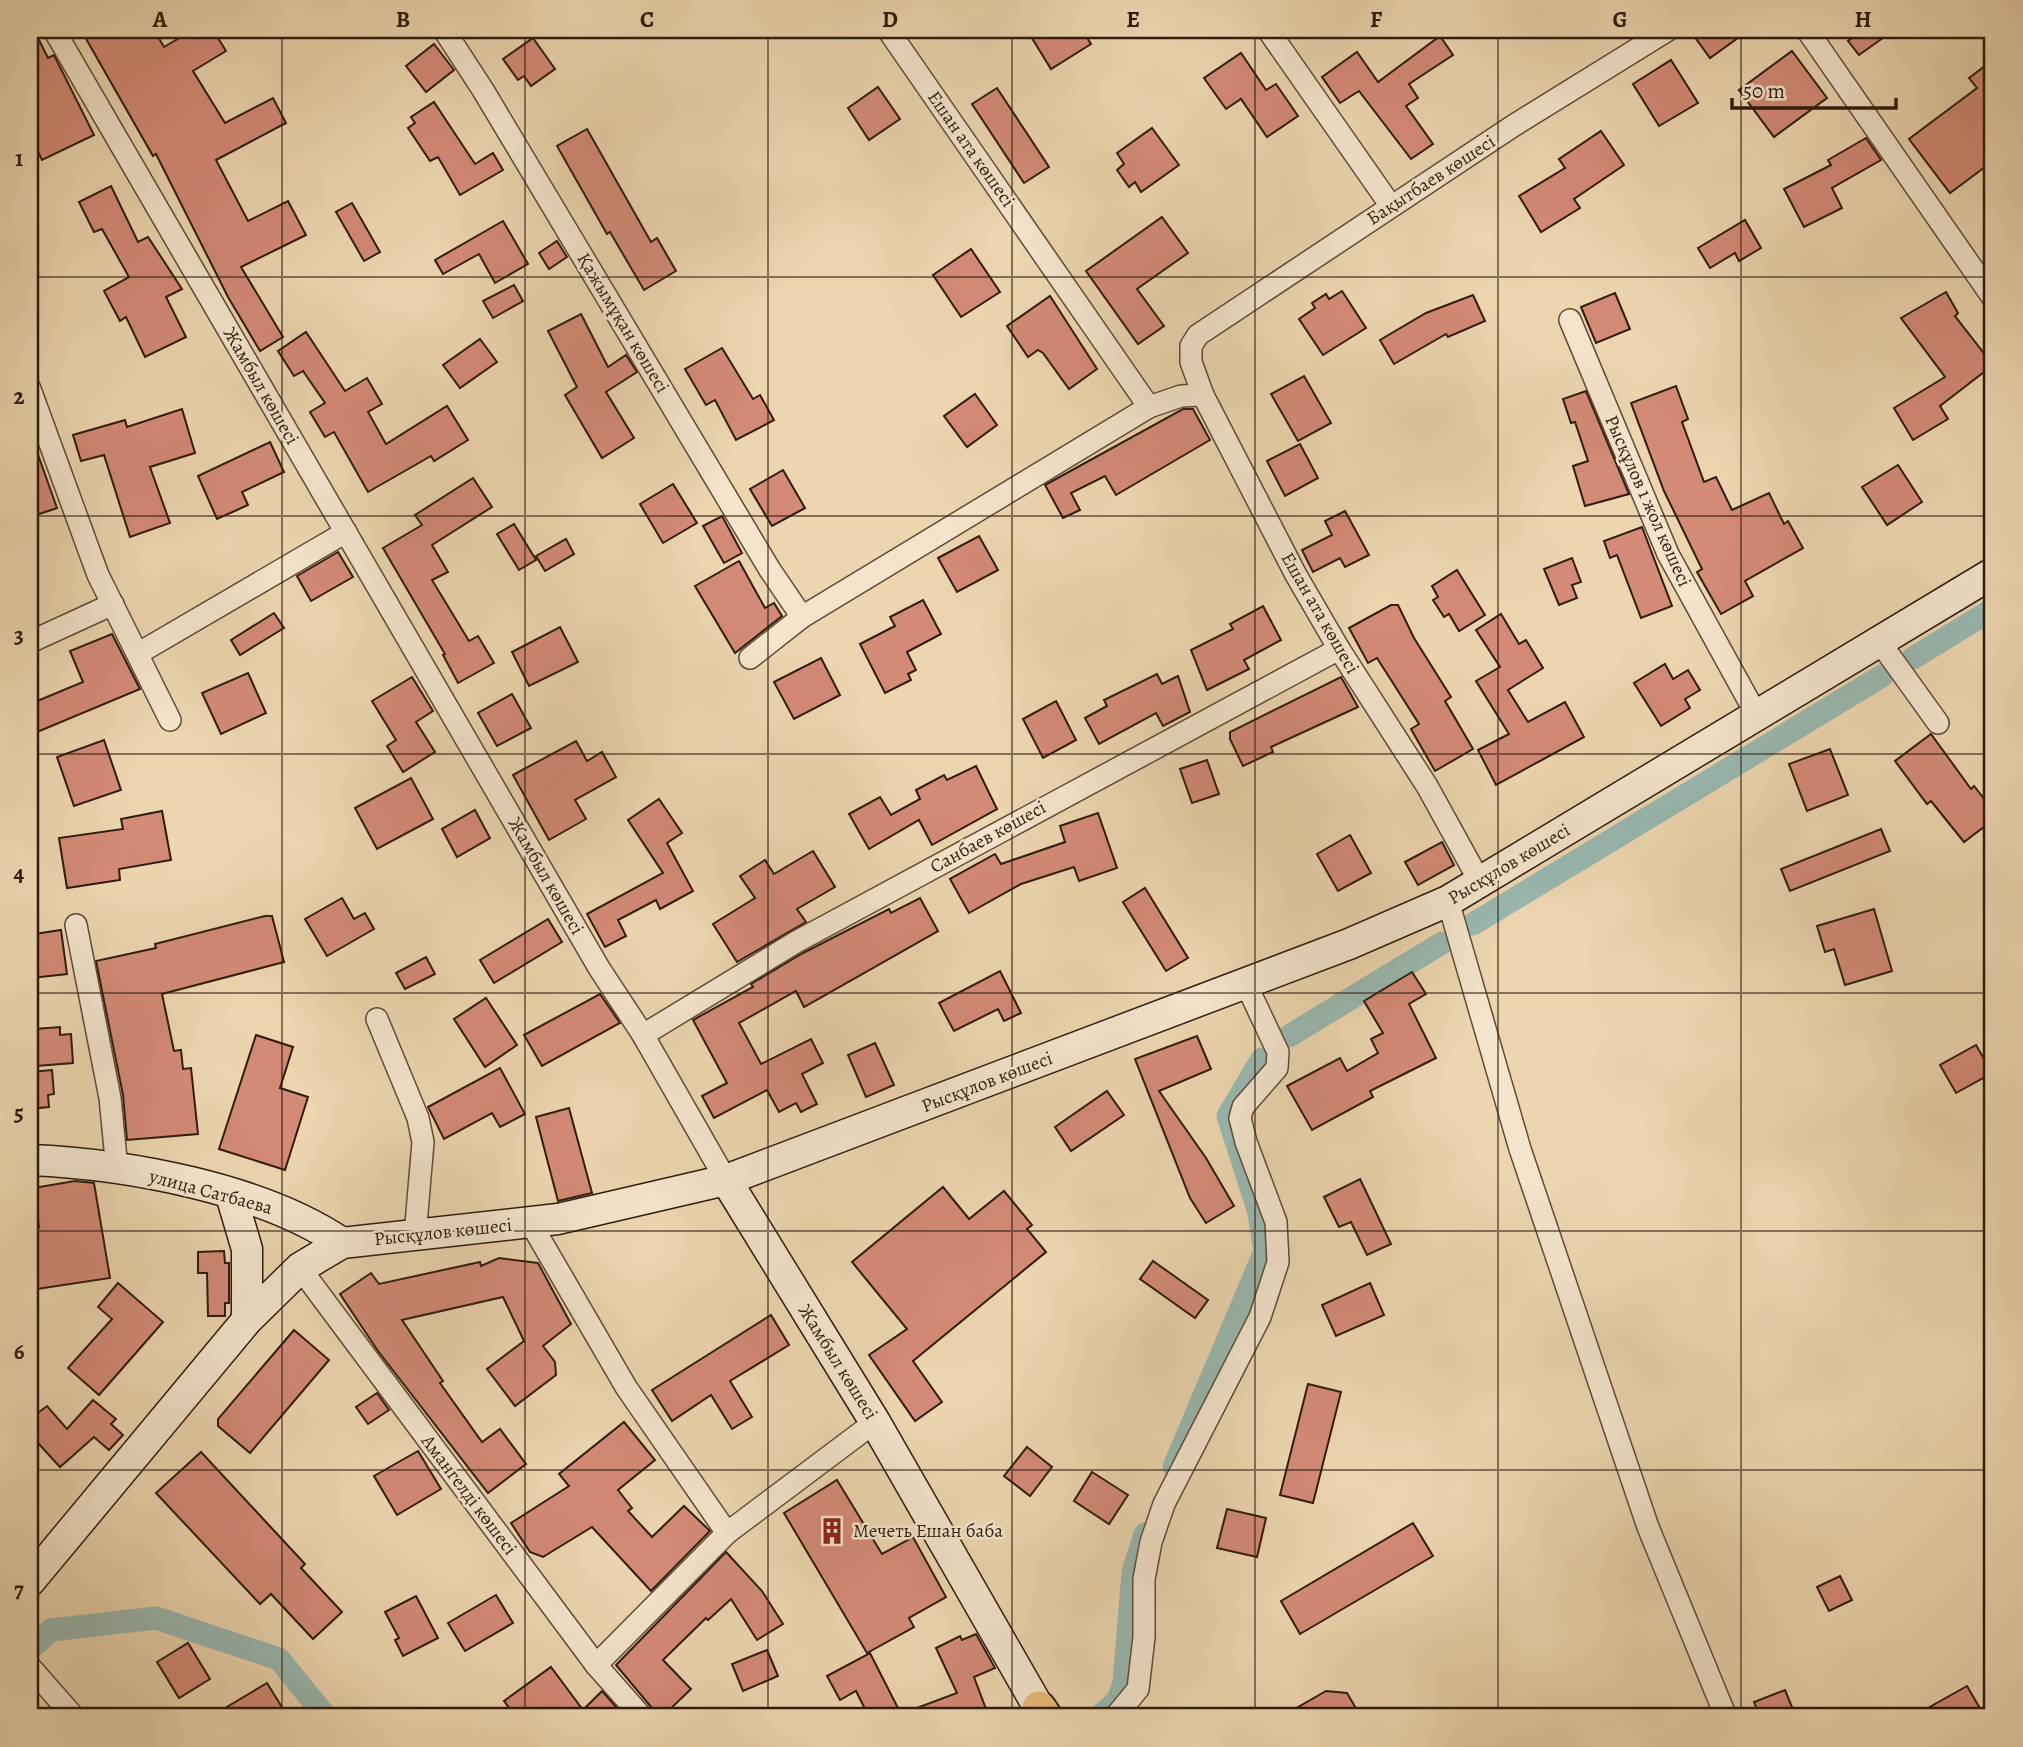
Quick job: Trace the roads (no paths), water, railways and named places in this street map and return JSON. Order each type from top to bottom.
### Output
[{"type":"street","name":"Жамбыл көшесі","points":[[54,30],[599,968],[643,1035],[726,1181],[875,1422],[1042,1713]]},
{"type":"street","name":"Қажымұқан көшесі","points":[[444,30],[483,89],[770,570],[802,617]]},
{"type":"street","name":"Ешан ата көшесі","points":[[888,30],[1149,407]]},
{"type":"street","points":[[1268,30],[1391,206]]},
{"type":"street","name":"Бақытбаев көшесі","points":[[1198,335],[1642,36],[1668,30]]},
{"type":"street","points":[[1807,30],[1993,298]]},
{"type":"street","name":"Рысқұлов 1 жол көшесі","points":[[1570,320],[1668,554],[1756,714]]},
{"type":"street","name":"Ешан ата көшесі","points":[[1198,335],[1191,346],[1191,362],[1203,394],[1296,575],[1339,649],[1427,786],[1480,882]]},
{"type":"street","points":[[30,388],[98,575],[170,720]]},
{"type":"street","points":[[750,659],[802,617],[1149,407],[1181,396],[1203,394]]},
{"type":"street","points":[[139,653],[346,532]]},
{"type":"street","name":"Рысқұлов көшесі","points":[[30,1581],[247,1320],[300,1268],[342,1243],[530,1222],[632,1203],[726,1181],[1246,984],[1448,901],[1993,573]]},
{"type":"street","points":[[30,642],[113,604]]},
{"type":"street","points":[[1879,641],[1938,723]]},
{"type":"street","name":"Санбаев көшесі","points":[[643,1035],[796,942],[1339,649]]},
{"type":"street","points":[[1448,901],[1520,1149],[1630,1474],[1685,1622],[1726,1717]]},
{"type":"street","points":[[76,925],[110,1098],[117,1169]]},
{"type":"street","points":[[1115,1717],[1138,1689],[1144,1637],[1144,1578],[1151,1542],[1164,1504],[1244,1351],[1278,1262],[1276,1222],[1245,1142],[1240,1118],[1242,1107],[1277,1068],[1278,1052],[1246,984]]},
{"type":"street","points":[[377,1019],[418,1118],[424,1142],[415,1236]]},
{"type":"street","name":"улица Сатбаева","points":[[30,1160],[117,1169],[191,1182],[291,1213],[342,1243]]},
{"type":"street","points":[[231,1195],[247,1249],[247,1320]]},
{"type":"street","points":[[530,1222],[626,1387],[727,1533]]},
{"type":"street","name":"Амангелді көшесі","points":[[300,1268],[596,1665],[642,1717]]},
{"type":"street","points":[[596,1665],[727,1533],[875,1422]]},
{"type":"street","points":[[30,1667],[74,1717]]},
{"type":"waterway","points":[[1913,658],[1993,609]]},
{"type":"waterway","points":[[1473,924],[1882,676]]},
{"type":"waterway","points":[[1289,1036],[1442,943]]},
{"type":"waterway","points":[[1174,1467],[1265,1251],[1258,1209],[1228,1116],[1262,1059]]},
{"type":"waterway","points":[[1099,1717],[1118,1700],[1124,1683],[1133,1572],[1145,1534]]},
{"type":"waterway","points":[[34,1646],[51,1630],[156,1618],[279,1659],[326,1717]]},
{"type":"place","name":"Мечеть Ешан баба","points":[[832,1531]]}]
